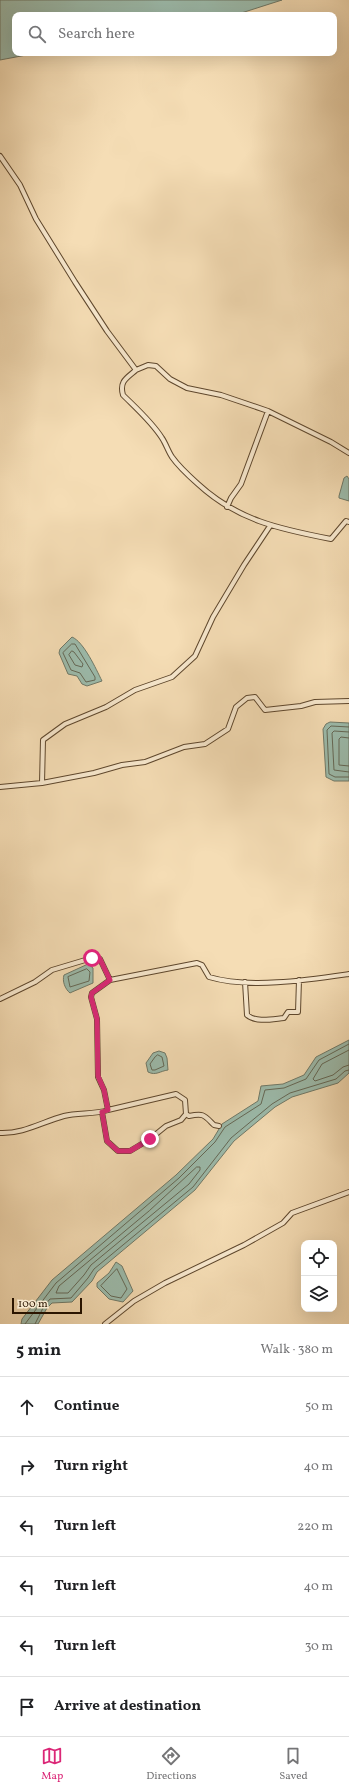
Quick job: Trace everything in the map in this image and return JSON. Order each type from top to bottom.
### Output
[{"type":"street","points":[[0,156],[20,185],[36,219],[75,282],[107,331],[136,370]]},
{"type":"street","points":[[349,453],[326,439],[268,411],[221,394],[187,388],[170,380],[156,366],[148,364],[136,370],[122,382],[121,387],[123,395],[162,437],[172,457],[190,477],[212,497],[227,507],[241,515],[270,526],[331,539],[346,521],[349,522]]},
{"type":"street","points":[[227,507],[231,498],[241,484],[268,411]]},
{"type":"street","points":[[42,783],[43,740],[65,724],[106,707],[135,690],[172,677],[195,656],[213,617],[244,565],[270,526]]},
{"type":"street","points":[[0,788],[42,783],[94,773],[122,765],[145,762],[184,747],[206,744],[228,728],[236,707],[247,698],[255,697],[265,710],[301,706],[315,702],[349,701]]},
{"type":"street","points":[[0,999],[35,982],[52,970],[96,957],[100,959],[110,980]]},
{"type":"street","points":[[108,1110],[104,1090],[98,1076],[97,1019],[91,997],[92,993],[110,980],[197,962],[202,966],[209,977],[222,981],[246,982],[299,980],[349,974]]},
{"type":"street","points":[[246,982],[247,1015],[256,1019],[267,1019],[284,1018],[288,1012],[298,1012],[299,980]]},
{"type":"street","points":[[0,1133],[11,1133],[22,1130],[65,1115],[102,1112],[176,1094],[179,1094],[185,1100],[186,1114],[180,1120],[166,1126],[156,1135],[130,1151],[118,1151],[107,1141],[102,1112]]},
{"type":"street","points":[[186,1114],[189,1116],[204,1115],[208,1117],[214,1125],[219,1126]]},
{"type":"street","points":[[105,1324],[134,1301],[165,1283],[244,1245],[282,1223],[292,1212],[349,1192]]},
{"type":"water","points":[[0,0],[282,0],[244,12],[12,12],[12,56],[21,56],[0,60]]},
{"type":"water","points":[[347,476],[349,479],[349,501],[339,498],[344,478]]},
{"type":"water","points":[[72,637],[81,644],[102,681],[87,686],[82,684],[77,676],[68,674],[59,653],[60,649]]},
{"type":"water","points":[[330,722],[349,723],[349,781],[334,781],[326,777],[323,729],[326,724]]},
{"type":"water","points":[[88,964],[93,968],[93,983],[70,993],[64,985],[64,975]]},
{"type":"water","points":[[349,1040],[349,1073],[338,1083],[292,1097],[275,1107],[234,1141],[195,1190],[97,1272],[92,1281],[72,1302],[52,1303],[47,1308],[38,1324],[21,1324],[22,1319],[52,1280],[176,1175],[213,1139],[222,1124],[258,1101],[261,1086],[283,1084],[304,1075],[316,1057]]},
{"type":"water","points":[[159,1051],[165,1053],[168,1070],[156,1073],[148,1072],[146,1063],[153,1053]]},
{"type":"water","points":[[116,1262],[122,1266],[133,1291],[123,1302],[109,1299],[97,1287],[97,1283],[109,1273]]},
{"type":"route","points":[[92,958],[96,957],[100,959],[110,980],[92,993],[91,997],[94,1003],[97,1019],[98,1076],[104,1090],[108,1110],[102,1112],[106,1128],[107,1141],[118,1151],[130,1151],[150,1139]]}]
